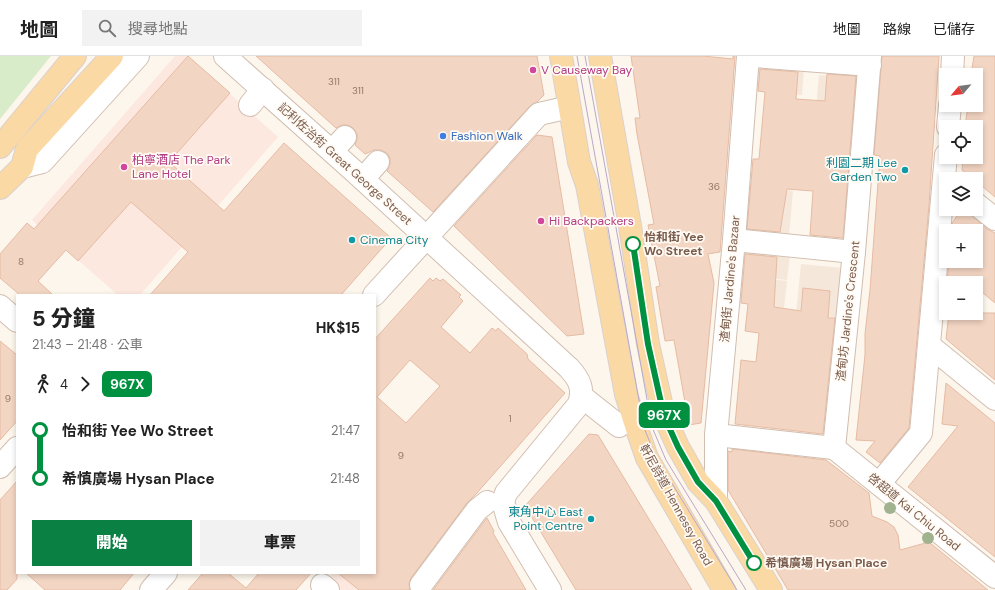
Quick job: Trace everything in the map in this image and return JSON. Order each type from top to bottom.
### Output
[{"type":"main road","points":[[0,147],[76,56]]},
{"type":"main road","name":"軒尼詩道 Hennessy Road","points":[[561,56],[579,162],[587,185],[621,372],[628,402],[647,458],[724,590]]},
{"type":"main road","points":[[600,56],[658,396],[664,416],[678,447],[698,482],[716,501],[770,590]]},
{"type":"main road","points":[[0,188],[107,61]]},
{"type":"street","points":[[25,158],[42,162],[138,56]]},
{"type":"street","name":"記利佐治街 Great George Street","points":[[226,56],[256,97],[339,144],[363,179],[569,368],[579,381],[577,404]]},
{"type":"street","name":"渣甸街 Jardine's Bazaar","points":[[716,501],[716,435],[734,240],[748,56]]},
{"type":"street","points":[[754,56],[870,61]]},
{"type":"street","points":[[952,68],[953,56]]},
{"type":"street","name":"渣甸坊 Jardine's Crescent","points":[[834,448],[854,252],[870,61]]},
{"type":"street","points":[[375,294],[539,114],[585,104]]},
{"type":"street","points":[[363,179],[378,162]]},
{"type":"street","points":[[983,210],[995,219]]},
{"type":"street","points":[[879,484],[921,432],[942,216]]},
{"type":"street","points":[[734,240],[854,252]]},
{"type":"street","points":[[0,306],[16,321]]},
{"type":"street","points":[[930,346],[995,399]]},
{"type":"street","points":[[421,585],[477,510],[496,498],[577,404],[619,426]]},
{"type":"street","points":[[716,435],[834,448]]},
{"type":"street","name":"啓超道 Kai Chiu Road","points":[[834,448],[995,577]]},
{"type":"street","points":[[0,467],[16,449]]},
{"type":"street","points":[[496,498],[503,502],[509,522],[550,590]]},
{"type":"street","points":[[151,590],[165,574]]},
{"type":"shaded area","points":[[175,56],[188,56],[278,137],[141,294],[117,294],[32,220]]},
{"type":"shaded area","points":[[757,64],[804,68],[802,95],[755,91]]},
{"type":"shaded area","points":[[819,75],[860,79],[858,111],[816,108]]},
{"type":"shaded area","points":[[748,186],[793,191],[789,235],[745,230]]},
{"type":"shaded area","points":[[746,250],[790,255],[787,280],[743,275]]},
{"type":"shaded area","points":[[801,264],[843,268],[838,318],[796,313]]},
{"type":"shaded area","points":[[743,276],[787,281],[784,308],[740,303]]},
{"type":"shaded area","points":[[332,574],[339,574],[359,590],[318,590]]},
{"type":"green space","points":[[0,56],[51,56],[0,119]]},
{"type":"building","points":[[188,56],[230,93],[169,162],[224,211],[284,143],[391,238],[342,294],[151,294],[188,252],[131,202],[78,261],[66,250],[38,281],[52,294],[19,294],[0,278],[0,254],[27,223],[34,229]]},
{"type":"building","points":[[256,56],[537,56],[544,95],[530,106],[433,212],[387,171],[390,164],[390,158],[387,153],[381,150],[374,150],[365,154],[355,145],[357,134],[353,128],[348,125],[342,125],[336,128]]},
{"type":"building","points":[[631,56],[703,56],[733,59],[733,56],[735,56],[720,252],[708,254],[714,283],[701,423],[689,425],[674,340],[665,341],[656,287],[660,286],[648,225],[654,224],[635,118],[640,118]]},
{"type":"building","points":[[882,56],[939,56],[929,205],[909,428],[880,463],[866,452],[875,441],[856,440],[865,355],[865,334],[870,290],[880,156],[874,155]]},
{"type":"building","points":[[974,56],[995,56],[995,197],[983,187],[983,172],[964,172],[962,170],[962,164],[983,164],[983,120],[966,120],[967,112],[983,112],[983,68],[972,68]]},
{"type":"building","points":[[760,69],[798,72],[796,99],[825,101],[827,74],[856,76],[843,238],[810,235],[813,191],[787,189],[780,232],[747,229],[753,159],[759,159],[765,92],[758,91]]},
{"type":"building","points":[[537,135],[552,137],[584,334],[567,336],[454,226]]},
{"type":"building","points":[[957,216],[973,216],[982,224],[952,224]]},
{"type":"building","points":[[983,225],[995,233],[995,303],[983,293],[983,276],[948,276],[948,268],[983,268]]},
{"type":"building","points":[[745,254],[777,257],[774,307],[801,311],[803,288],[830,291],[828,318],[835,318],[823,434],[735,424],[741,360],[756,362],[759,333],[745,331],[748,304],[741,303]]},
{"type":"building","points":[[430,278],[433,281],[436,278],[440,281],[443,279],[461,295],[459,297],[463,301],[441,327],[470,353],[492,328],[496,331],[498,328],[527,354],[528,359],[565,393],[467,503],[411,578],[409,584],[410,590],[359,590],[339,574],[376,574],[376,338]],"holes":[[[410,360],[440,386],[406,423],[377,397]]]},
{"type":"building","points":[[983,313],[995,313],[995,380],[946,339],[948,320],[983,320]]},
{"type":"building","points":[[0,341],[16,354],[16,422],[0,440]]},
{"type":"building","points":[[946,383],[995,423],[995,557],[908,487],[958,426],[942,424]]},
{"type":"building","name":"東角中心 East Point Centre","points":[[589,434],[598,435],[692,590],[576,590],[525,506]]},
{"type":"building","name":"希慎廣場 Hysan Place","points":[[732,449],[826,460],[869,493],[872,516],[887,522],[894,527],[898,535],[900,550],[929,542],[988,590],[788,590],[728,490],[728,451],[732,452]]},
{"type":"building","points":[[16,482],[17,579],[7,590],[0,590],[0,500]]},
{"type":"building","points":[[487,518],[494,531],[493,533],[526,590],[433,590]]},
{"type":"building","points":[[27,574],[133,574],[120,590],[45,590]]},
{"type":"building","points":[[202,574],[229,574],[246,588],[258,574],[310,574],[296,590],[188,590]]},
{"type":"tram line","points":[[577,56],[644,428],[657,459],[737,590]]},
{"type":"tram line","points":[[585,56],[652,427],[666,460],[746,590]]},
{"type":"bus line","name":"967X","points":[[633,244],[648,344],[658,396],[664,416],[678,447],[698,482],[716,501],[754,563]]},
{"type":"place","name":"V Causeway Bay","points":[[533,70]]},
{"type":"place","name":"Fashion Walk","points":[[443,136]]},
{"type":"place","name":"柏寧酒店 The Park Lane Hotel","points":[[124,167]]},
{"type":"place","name":"利園二期 Lee Garden Two","points":[[905,170]]},
{"type":"place","name":"Hi Backpackers","points":[[541,221]]},
{"type":"place","name":"Cinema City","points":[[352,240]]},
{"type":"place","name":"怡和街 Yee Wo Street","points":[[633,244]]},
{"type":"place","name":"東角中心 East Point Centre","points":[[591,519]]},
{"type":"place","name":"希慎廣場 Hysan Place","points":[[754,563]]}]
